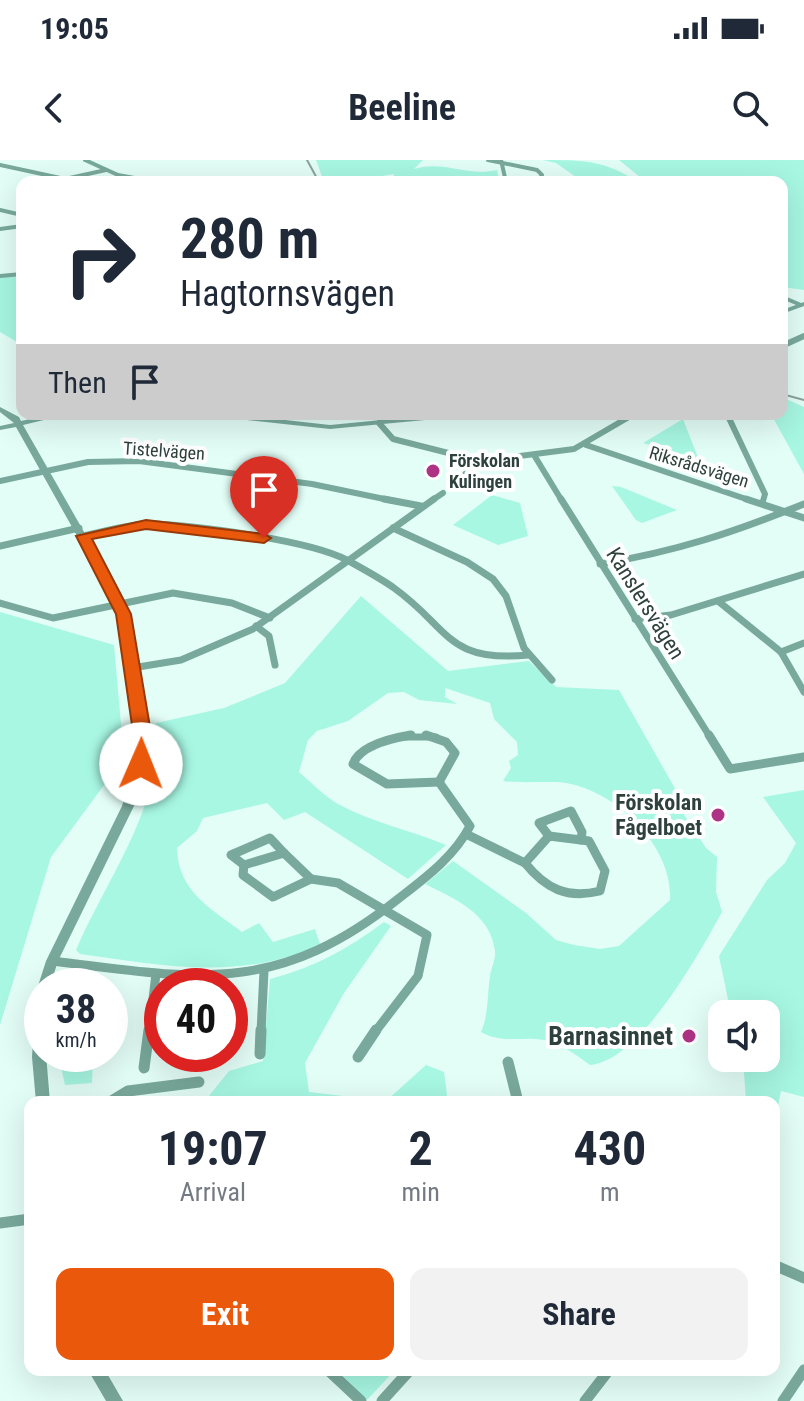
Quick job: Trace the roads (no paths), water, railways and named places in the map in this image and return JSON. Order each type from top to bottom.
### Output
[{"type":"street","points":[[85,160],[106,170],[131,176]]},
{"type":"street","points":[[488,160],[537,170],[541,176]]},
{"type":"street","points":[[0,165],[51,176]]},
{"type":"street","points":[[79,176],[106,170]]},
{"type":"street","points":[[0,409],[20,425],[119,602],[143,739],[138,781],[50,968]]},
{"type":"street","points":[[0,428],[40,420]]},
{"type":"street","points":[[258,420],[307,426],[408,420]]},
{"type":"street","points":[[379,423],[393,439],[480,461],[586,445],[625,420]]},
{"type":"street","points":[[730,420],[765,494],[763,501]]},
{"type":"street","name":"Riksrådsvägen","points":[[586,445],[763,501],[804,518]]},
{"type":"street","name":"Kanslersvägen","points":[[534,455],[730,769],[804,757]]},
{"type":"street","points":[[456,482],[480,461]]},
{"type":"street","name":"Tistelvägen","points":[[0,481],[88,462],[171,464],[312,484],[421,506]]},
{"type":"street","points":[[132,668],[182,659],[256,626],[443,493]]},
{"type":"street","points":[[600,564],[668,553],[724,536],[804,504]]},
{"type":"street","points":[[0,546],[128,525],[184,527],[302,546],[350,562],[396,589],[431,626],[461,646],[490,657],[529,655]]},
{"type":"street","points":[[393,528],[475,567],[500,586],[529,655],[545,666],[552,680]]},
{"type":"street","points":[[635,619],[671,615],[804,574]]},
{"type":"street","points":[[795,577],[804,584]]},
{"type":"street","points":[[0,603],[53,618],[173,593],[232,603],[270,618]]},
{"type":"street","points":[[718,601],[781,652],[804,692]]},
{"type":"street","points":[[256,626],[269,636],[275,665]]},
{"type":"street","points":[[781,652],[804,643]]},
{"type":"street","points":[[401,734],[441,738],[449,742],[455,753],[439,782],[415,781],[393,787],[376,783],[353,764],[356,756],[401,734]]},
{"type":"street","points":[[248,974],[285,967],[340,944],[385,912],[463,841],[470,826],[439,782]]},
{"type":"street","points":[[466,834],[525,863],[535,876],[563,895],[580,898],[600,891],[607,874],[605,863],[589,841],[581,840],[549,836],[539,823],[571,811],[582,832],[581,840]]},
{"type":"street","points":[[525,863],[549,836]]},
{"type":"street","points":[[244,865],[228,852],[270,838],[311,879]]},
{"type":"street","points":[[244,865],[284,853]]},
{"type":"street","points":[[244,865],[243,875],[266,895],[273,897],[311,879],[338,883],[427,935],[427,949],[419,977],[408,996],[364,1045],[358,1057]]},
{"type":"street","points":[[52,961],[144,972]]},
{"type":"street","points":[[260,1054],[264,971]]},
{"type":"street","points":[[508,1062],[516,1096]]},
{"type":"street","points":[[40,1072],[42,1096]]},
{"type":"street","points":[[120,1096],[128,1091],[199,1082]]},
{"type":"street","points":[[0,1223],[24,1220]]},
{"type":"street","points":[[780,1268],[804,1278]]},
{"type":"street","points":[[783,1401],[804,1370]]},
{"type":"street","points":[[100,1376],[115,1401]]},
{"type":"street","points":[[334,1376],[361,1401]]},
{"type":"street","points":[[382,1401],[405,1376]]},
{"type":"street","points":[[585,1401],[604,1376]]},
{"type":"railway","points":[[307,160],[316,176]]},
{"type":"railway","points":[[788,396],[804,400]]},
{"type":"place","name":"Förskolan Kulingen","points":[[433,471]]},
{"type":"place","name":"Förskolan Fågelboet","points":[[718,815]]},
{"type":"place","name":"Barnasinnet","points":[[689,1036]]}]
